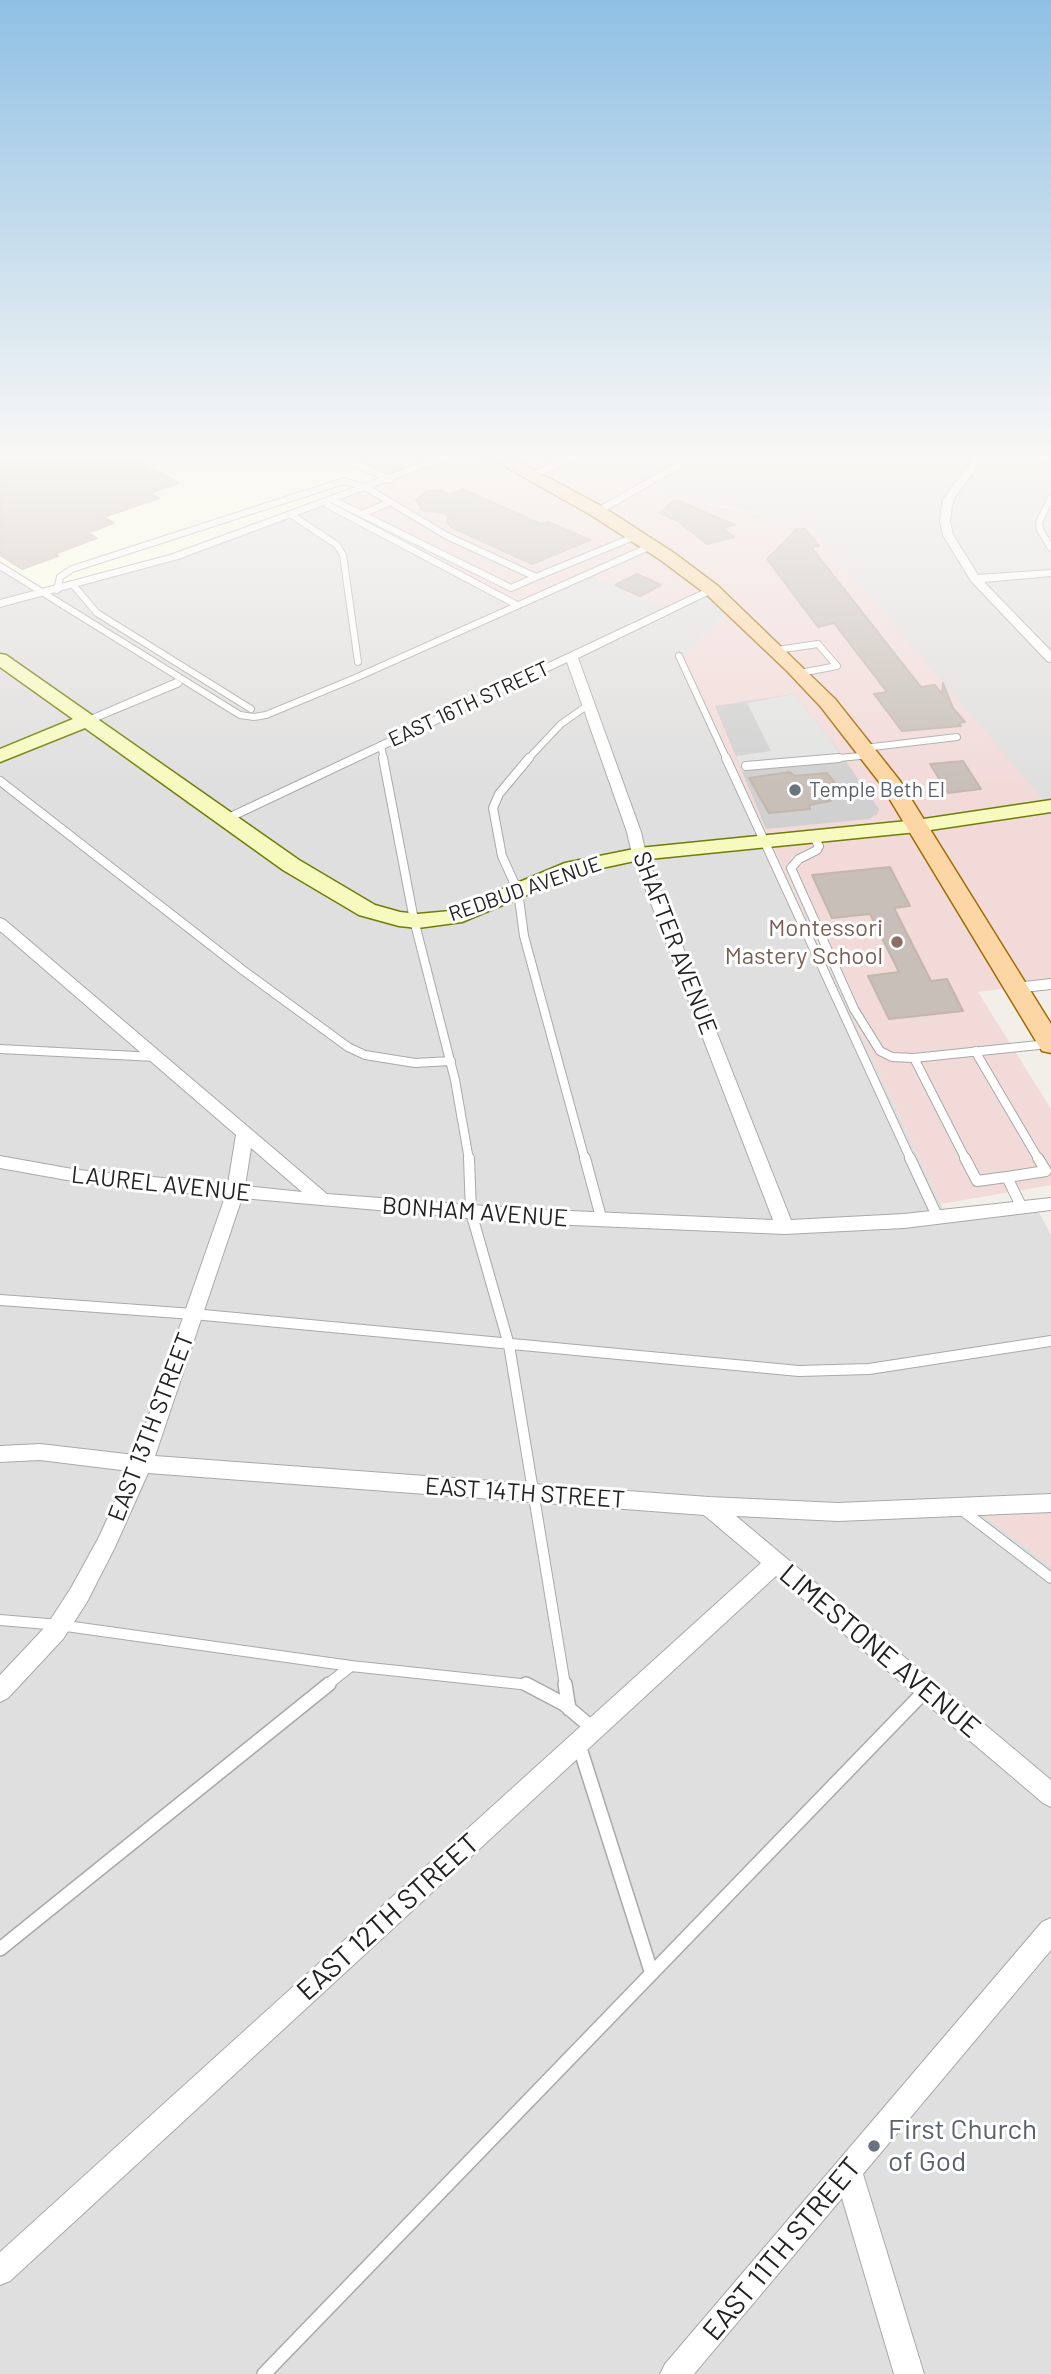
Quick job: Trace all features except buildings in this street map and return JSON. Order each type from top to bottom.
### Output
[{"type":"main road","points":[[676,564],[712,590],[778,650],[867,751],[918,826],[1051,1045]]},
{"type":"street","points":[[0,604],[151,564]]},
{"type":"street","points":[[964,564],[975,579],[1051,658]]},
{"type":"street","points":[[975,579],[1051,573]]},
{"type":"street","name":"EAST 16TH STREET","points":[[226,818],[712,590]]},
{"type":"street","name":"SHAFTER AVENUE","points":[[571,656],[634,832],[639,854],[785,1227]]},
{"type":"street","name":"REDBUD AVENUE","points":[[0,659],[337,894],[379,914],[414,920],[454,917],[573,868],[639,854],[918,826]]},
{"type":"street","points":[[0,756],[176,683]]},
{"type":"street","points":[[918,826],[1051,806]]},
{"type":"street","points":[[0,923],[323,1200]]},
{"type":"street","points":[[1016,988],[1051,984]]},
{"type":"street","name":"EAST 13TH STREET","points":[[0,1691],[60,1625],[79,1595],[142,1464],[235,1193],[245,1133]]},
{"type":"street","name":"LAUREL AVENUE","points":[[0,1162],[78,1177],[323,1200]]},
{"type":"street","name":"BONHAM AVENUE","points":[[323,1200],[602,1221],[785,1227],[938,1218],[1051,1204]]},
{"type":"street","name":"EAST 14TH STREET","points":[[0,1454],[40,1452],[142,1464],[709,1506],[838,1512],[960,1509],[1051,1503]]},
{"type":"street","name":"LIMESTONE AVENUE","points":[[709,1506],[1051,1796]]},
{"type":"street","name":"EAST 12TH STREET","points":[[0,2271],[776,1563]]},
{"type":"street","name":"EAST 11TH STREET","points":[[675,2374],[1051,1931]]},
{"type":"street","points":[[849,2170],[909,2374]]},
{"type":"lane","points":[[52,592],[60,577],[72,569],[88,564]]},
{"type":"lane","points":[[344,564],[358,662]]},
{"type":"lane","points":[[442,564],[517,605]]},
{"type":"lane","points":[[462,564],[512,588],[576,564]]},
{"type":"lane","points":[[507,564],[536,577]]},
{"type":"lane","points":[[0,566],[52,592],[245,717],[266,715],[517,605],[599,564]]},
{"type":"lane","points":[[74,586],[97,613],[251,709]]},
{"type":"lane","points":[[778,650],[818,644],[838,666],[800,673]]},
{"type":"lane","points":[[679,656],[938,1218]]},
{"type":"lane","points":[[588,705],[561,724],[499,794],[493,808],[502,856],[517,891],[524,936],[602,1221]]},
{"type":"lane","points":[[746,766],[957,737]]},
{"type":"lane","points":[[381,745],[414,920],[451,1061],[471,1172],[471,1212],[509,1345],[569,1709],[586,1736],[651,1971]]},
{"type":"lane","points":[[0,781],[319,1029],[365,1055],[415,1063],[451,1061]]},
{"type":"lane","points":[[813,836],[819,846],[817,850],[799,859],[792,868],[855,1009],[880,1051],[892,1057],[914,1058],[1051,1045]]},
{"type":"lane","points":[[0,1049],[157,1057]]},
{"type":"lane","points":[[914,1058],[978,1181],[1046,1171],[975,1051]]},
{"type":"lane","points":[[1007,1177],[1022,1208]]},
{"type":"lane","points":[[0,1300],[193,1314],[799,1371],[869,1369],[1051,1341]]},
{"type":"lane","points":[[960,1509],[1051,1578]]},
{"type":"lane","points":[[0,1620],[60,1625],[351,1666],[525,1683],[569,1709]]},
{"type":"lane","points":[[0,1949],[351,1666]]},
{"type":"lane","points":[[264,2374],[651,1971],[926,1690]]},
{"type":"shaded area","points":[[0,564],[569,564],[667,611],[712,590],[732,608],[683,657],[947,1217],[1036,1207],[1051,1235],[1051,1504],[976,1509],[1051,1566],[1051,2374],[0,2374]]},
{"type":"shaded area","points":[[0,564],[133,564],[38,590]]},
{"type":"shaded area","points":[[440,564],[842,564],[1051,809],[1051,983],[978,992],[1051,1109],[1051,1185],[941,1204],[683,656],[732,608],[712,590],[667,611],[588,574],[518,604]]},
{"type":"shaded area","points":[[810,564],[1051,564],[1051,809]]},
{"type":"shaded area","name":"Temple Beth El","points":[[794,694],[829,737],[879,809],[877,814],[869,819],[766,829],[715,706]]},
{"type":"shaded area","points":[[794,694],[829,737],[845,762],[742,771],[736,756],[771,751],[747,703]]},
{"type":"shaded area","points":[[1051,1504],[1051,1566],[975,1509]]},
{"type":"place","name":"Temple Beth El","points":[[795,790]]},
{"type":"place","name":"Montessori Mastery School","points":[[897,942]]},
{"type":"place","name":"First Church of God","points":[[874,2146]]}]
